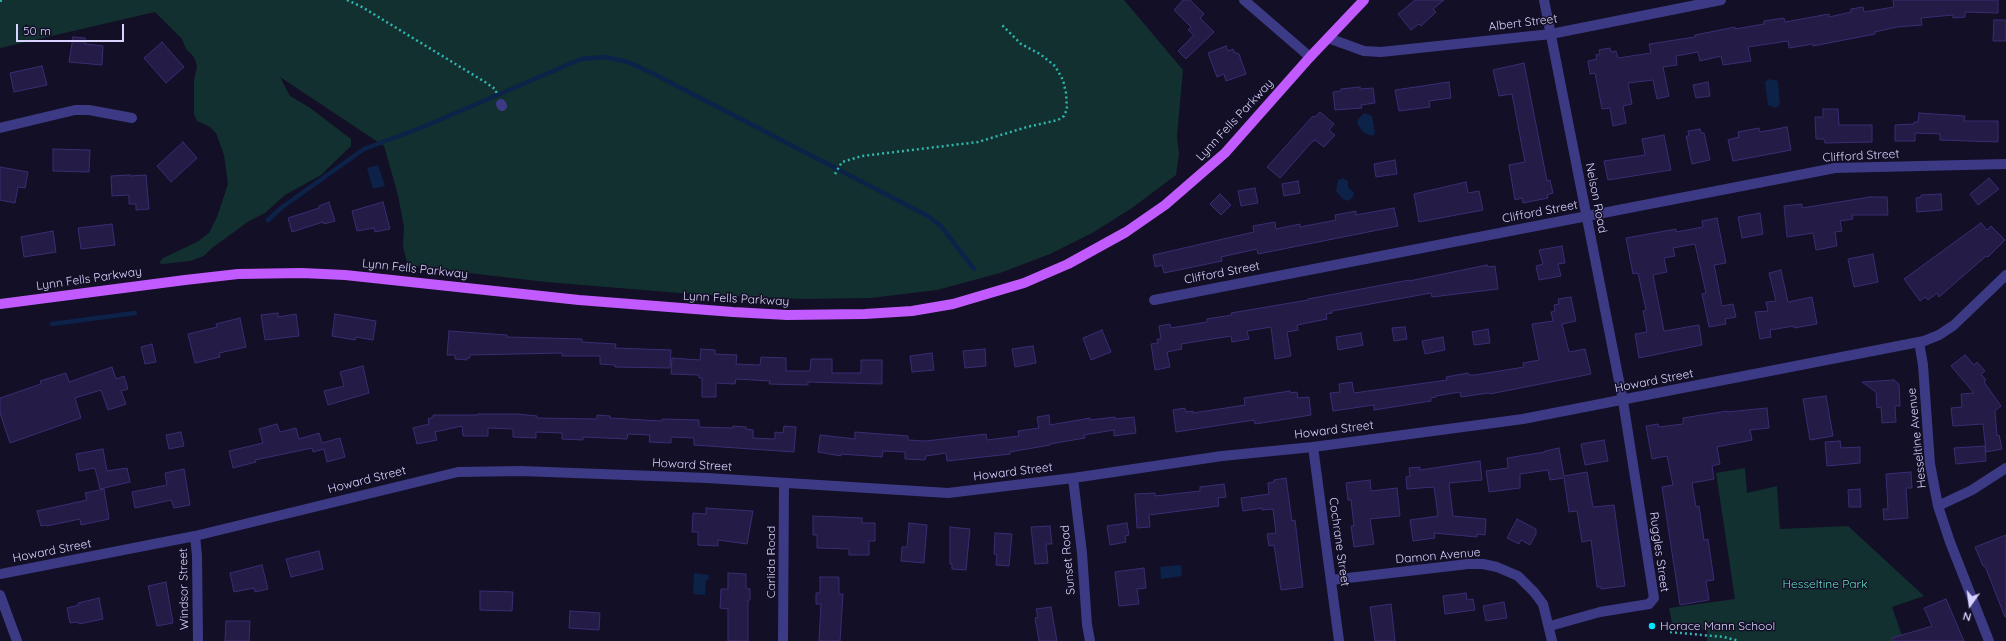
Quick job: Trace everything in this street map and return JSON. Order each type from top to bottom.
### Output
[{"type":"main road","name":"Lynn Fells Parkway","points":[[0,304],[238,274],[302,273],[345,275],[579,300],[788,315],[865,314],[912,311],[940,306],[994,293],[1042,276],[1085,255],[1126,232],[1184,190],[1238,140],[1310,57],[1364,0]]},
{"type":"street","points":[[1244,0],[1310,57]]},
{"type":"street","name":"Nelson Road","points":[[1544,0],[1623,401]]},
{"type":"street","name":"Albert Street","points":[[1328,38],[1364,51],[1376,53],[1551,34],[1721,0]]},
{"type":"street","points":[[0,128],[75,110],[89,110],[132,118]]},
{"type":"street","name":"Clifford Street","points":[[1154,300],[1835,168],[2006,164]]},
{"type":"street","name":"Howard Street","points":[[0,574],[195,536],[458,472],[521,471],[784,483],[938,493],[1073,478],[1222,456],[1313,447],[1523,419],[1623,401],[1919,342],[1940,335],[1954,325],[2006,275]]},
{"type":"street","name":"Hesseltine Avenue","points":[[1919,342],[1923,365],[1930,464],[1938,506],[1950,542],[1989,641]]},
{"type":"street","name":"Ruggles Street","points":[[1550,626],[1600,612],[1649,604],[1654,599],[1623,401]]},
{"type":"street","name":"Cochrane Street","points":[[1313,447],[1339,641]]},
{"type":"street","points":[[1938,506],[1972,490],[2006,468]]},
{"type":"street","name":"Sunset Road","points":[[1073,478],[1082,553],[1087,625],[1090,641]]},
{"type":"street","name":"Carlida Road","points":[[783,641],[784,483]]},
{"type":"street","name":"Windsor Street","points":[[195,536],[197,558],[198,641]]},
{"type":"street","name":"Damon Avenue","points":[[1330,580],[1468,564],[1490,565],[1511,573],[1529,586],[1543,604],[1550,626],[1552,641]]},
{"type":"street","points":[[0,595],[17,641]]},
{"type":"path","points":[[347,0],[362,7],[495,89]]},
{"type":"path","points":[[835,174],[840,164],[862,156],[978,142],[1027,127],[1058,120],[1064,116],[1067,110],[1066,93],[1063,80],[1055,66],[1047,58],[1021,44],[1002,25]]},
{"type":"path","points":[[1670,632],[1724,637],[1739,641]]},
{"type":"green space","points":[[0,0],[1124,0],[1183,70],[1177,136],[1179,154],[1176,175],[1132,208],[1094,232],[1050,254],[1000,273],[937,290],[871,298],[803,299],[704,295],[546,282],[426,268],[411,265],[407,262],[403,247],[404,227],[398,195],[384,146],[280,77],[290,96],[309,107],[351,139],[351,146],[321,175],[285,195],[265,213],[249,221],[212,248],[204,256],[190,261],[162,264],[159,263],[163,258],[197,242],[209,233],[217,217],[228,184],[224,155],[216,133],[210,127],[197,121],[194,114],[194,80],[197,66],[194,57],[186,49],[182,39],[155,12],[0,48]]},
{"type":"green space","name":"Hesseltine Park","points":[[1745,468],[1747,493],[1777,486],[1780,529],[1848,526],[1924,596],[1892,607],[1904,641],[1707,641],[1707,630],[1685,628],[1672,623],[1669,608],[1735,599],[1716,473]]},
{"type":"water","points":[[1769,79],[1778,81],[1780,104],[1776,108],[1768,105],[1765,82]]},
{"type":"water","points":[[1364,113],[1372,116],[1375,132],[1373,136],[1364,133],[1358,125],[1357,120]]},
{"type":"water","points":[[378,165],[385,186],[373,189],[367,168]]},
{"type":"water","points":[[1343,178],[1348,181],[1348,187],[1354,193],[1353,197],[1348,201],[1343,199],[1336,191],[1338,180]]},
{"type":"water","points":[[1181,565],[1182,576],[1161,579],[1160,567]]},
{"type":"water","points":[[694,573],[709,575],[708,580],[706,580],[705,595],[693,594]]},
{"type":"building","points":[[1183,0],[1190,0],[1204,14],[1200,18],[1214,32],[1186,59],[1178,51],[1194,35],[1188,30],[1191,27],[1174,10]]},
{"type":"building","points":[[1415,0],[1444,0],[1433,9],[1436,12],[1421,26],[1419,24],[1411,30],[1398,14]]},
{"type":"building","points":[[1893,0],[1998,0],[1998,13],[1965,12],[1965,17],[1953,18],[1953,15],[1921,18],[1922,25],[1897,27],[1875,32],[1875,34],[1813,46],[1813,44],[1789,48],[1788,41],[1748,47],[1751,61],[1723,65],[1721,56],[1700,61],[1698,52],[1676,56],[1677,65],[1663,67],[1669,96],[1657,99],[1653,80],[1628,83],[1632,104],[1623,106],[1626,123],[1613,126],[1610,108],[1602,109],[1595,73],[1590,74],[1588,61],[1597,59],[1596,55],[1600,54],[1599,50],[1610,48],[1611,52],[1616,51],[1618,58],[1651,53],[1649,44],[1695,37],[1695,35],[1735,27],[1735,29],[1764,24],[1764,21],[1784,18],[1785,22],[1829,14],[1829,17],[1851,12],[1851,9],[1863,7],[1864,12],[1894,7]]},
{"type":"building","points":[[1994,20],[2006,20],[2006,41],[1993,41]]},
{"type":"building","points":[[73,37],[85,38],[85,44],[103,46],[102,65],[69,62]]},
{"type":"building","points":[[162,42],[184,67],[166,83],[144,58]]},
{"type":"building","points":[[1226,46],[1228,51],[1233,49],[1234,52],[1239,54],[1246,74],[1226,81],[1224,74],[1217,77],[1208,53]]},
{"type":"building","points":[[1524,63],[1547,181],[1550,180],[1553,193],[1547,195],[1548,198],[1523,203],[1522,198],[1515,200],[1509,165],[1525,162],[1512,94],[1499,96],[1493,70]]},
{"type":"building","points":[[42,66],[47,85],[14,92],[10,73]]},
{"type":"building","points":[[1449,82],[1451,98],[1429,101],[1430,107],[1399,111],[1395,90]]},
{"type":"building","points":[[1708,82],[1710,96],[1696,98],[1693,85]]},
{"type":"building","points":[[1360,87],[1360,89],[1373,88],[1375,103],[1361,105],[1362,108],[1335,110],[1333,92],[1341,91],[1341,89]]},
{"type":"building","points":[[1823,109],[1838,109],[1839,125],[1872,125],[1872,142],[1825,143],[1824,139],[1816,139],[1815,117],[1823,117]]},
{"type":"building","points":[[1320,112],[1334,124],[1329,130],[1335,135],[1324,147],[1315,140],[1311,143],[1280,178],[1267,167],[1313,116],[1315,117]]},
{"type":"building","points":[[1919,113],[1965,116],[1964,121],[1998,121],[1998,142],[1940,140],[1940,134],[1915,133],[1915,141],[1895,141],[1895,125],[1914,124],[1914,122],[1918,122]]},
{"type":"building","points":[[1787,127],[1791,150],[1733,161],[1728,140],[1739,137],[1738,132],[1759,128],[1760,132]]},
{"type":"building","points":[[1700,129],[1701,133],[1704,133],[1710,160],[1692,164],[1686,136],[1689,136],[1688,131]]},
{"type":"building","points":[[1664,135],[1671,170],[1608,180],[1604,161],[1645,155],[1642,139]]},
{"type":"building","points":[[183,142],[197,158],[171,182],[157,166]]},
{"type":"building","points":[[53,149],[90,150],[89,172],[53,171]]},
{"type":"building","points":[[1395,160],[1397,174],[1376,177],[1374,164]]},
{"type":"building","points":[[0,167],[28,172],[25,188],[18,187],[15,203],[0,200]]},
{"type":"building","points":[[146,175],[149,209],[136,210],[136,204],[129,204],[129,195],[112,196],[111,176]]},
{"type":"building","points":[[1989,178],[1999,189],[1978,205],[1970,194]]},
{"type":"building","points":[[1298,181],[1300,193],[1284,196],[1282,184]]},
{"type":"building","points":[[1466,182],[1468,193],[1479,191],[1483,210],[1419,222],[1414,194]]},
{"type":"building","points":[[1255,188],[1258,203],[1241,206],[1238,191]]},
{"type":"building","points":[[1220,194],[1231,205],[1221,215],[1210,204]]},
{"type":"building","points":[[1941,194],[1942,210],[1917,212],[1916,198],[1921,197],[1921,195]]},
{"type":"building","points":[[1870,197],[1887,197],[1888,215],[1852,215],[1853,219],[1840,221],[1842,231],[1835,232],[1837,246],[1816,250],[1813,233],[1787,237],[1784,206],[1802,204],[1802,208]]},
{"type":"building","points":[[329,202],[335,221],[324,224],[323,222],[292,232],[288,218],[319,208],[319,206]]},
{"type":"building","points":[[383,202],[390,229],[375,232],[374,228],[357,231],[352,211]]},
{"type":"building","points":[[1394,208],[1398,226],[1258,254],[1257,249],[1221,257],[1222,261],[1164,273],[1162,265],[1155,267],[1153,255],[1254,232],[1253,226],[1275,222],[1276,229],[1300,224],[1300,227],[1336,220],[1335,215],[1356,211],[1356,215]]},
{"type":"building","points":[[1760,213],[1763,234],[1742,238],[1738,217]]},
{"type":"building","points":[[1717,218],[1726,263],[1714,265],[1722,306],[1733,304],[1736,317],[1725,319],[1726,324],[1709,327],[1702,294],[1706,293],[1695,244],[1673,248],[1675,256],[1664,258],[1667,272],[1653,275],[1664,331],[1699,325],[1702,345],[1639,358],[1635,334],[1647,332],[1643,311],[1646,310],[1638,273],[1633,274],[1626,238],[1676,229],[1676,232],[1703,227],[1702,221]]},
{"type":"building","points":[[1981,223],[1987,230],[1991,226],[2005,240],[1988,257],[1986,256],[1939,297],[1937,293],[1928,300],[1925,297],[1920,301],[1904,279]]},
{"type":"building","points":[[112,224],[115,245],[81,249],[78,228]]},
{"type":"building","points":[[53,231],[56,252],[24,257],[21,237]]},
{"type":"building","points":[[1562,246],[1565,263],[1558,264],[1561,276],[1539,280],[1536,266],[1543,264],[1539,250]]},
{"type":"building","points":[[1873,254],[1878,282],[1854,287],[1848,259]]},
{"type":"building","points":[[1487,265],[1488,267],[1495,266],[1498,289],[1432,297],[1431,293],[1332,311],[1332,313],[1326,314],[1327,319],[1297,325],[1298,330],[1287,332],[1291,356],[1275,359],[1271,327],[1247,331],[1249,339],[1232,342],[1231,336],[1181,344],[1182,349],[1167,352],[1170,367],[1155,370],[1151,344],[1158,343],[1157,339],[1161,339],[1159,326],[1170,324],[1171,328],[1207,322],[1207,319],[1232,315],[1231,313],[1308,300]]},
{"type":"building","points":[[1781,270],[1788,302],[1812,297],[1817,324],[1770,330],[1771,337],[1760,339],[1755,312],[1768,311],[1766,302],[1776,301],[1769,273]]},
{"type":"building","points":[[1571,297],[1576,321],[1562,324],[1569,352],[1585,349],[1591,374],[1490,394],[1461,397],[1460,392],[1436,396],[1431,398],[1431,401],[1374,410],[1374,405],[1333,411],[1330,393],[1340,392],[1339,384],[1352,382],[1354,393],[1447,380],[1446,377],[1468,373],[1469,375],[1475,375],[1524,367],[1523,363],[1539,360],[1532,324],[1553,321],[1551,312],[1555,311],[1554,305],[1559,304],[1558,299]]},
{"type":"building","points":[[278,313],[278,317],[296,314],[299,336],[265,340],[261,315]]},
{"type":"building","points":[[335,314],[376,321],[373,340],[356,337],[355,340],[332,336]]},
{"type":"building","points":[[240,318],[246,347],[219,353],[220,357],[195,363],[188,334],[217,327],[216,324]]},
{"type":"building","points":[[1405,327],[1407,339],[1394,341],[1392,328]]},
{"type":"building","points":[[1488,329],[1490,343],[1474,345],[1472,332]]},
{"type":"building","points":[[1102,330],[1111,352],[1091,360],[1083,338]]},
{"type":"building","points":[[449,331],[507,335],[507,337],[582,339],[582,342],[616,344],[615,348],[671,350],[670,368],[615,367],[615,365],[600,364],[600,356],[562,356],[562,353],[470,355],[470,358],[467,358],[467,360],[455,359],[455,355],[447,355]]},
{"type":"building","points":[[1361,333],[1363,345],[1338,350],[1336,337]]},
{"type":"building","points":[[1443,337],[1445,350],[1425,354],[1422,341]]},
{"type":"building","points":[[152,344],[156,362],[145,364],[141,347]]},
{"type":"building","points":[[1033,346],[1036,363],[1015,367],[1012,349]]},
{"type":"building","points":[[701,349],[715,350],[715,354],[737,355],[736,364],[760,365],[761,357],[786,358],[786,371],[810,371],[811,359],[832,359],[832,373],[861,373],[861,360],[882,360],[882,384],[808,382],[808,385],[769,384],[770,381],[736,379],[735,384],[716,383],[716,397],[702,397],[702,378],[699,378],[699,375],[671,374],[672,358],[700,360]]},
{"type":"building","points":[[985,349],[986,366],[965,368],[963,351]]},
{"type":"building","points":[[932,353],[934,370],[912,372],[910,356]]},
{"type":"building","points":[[1965,355],[1974,365],[1977,362],[1985,371],[1981,374],[1986,380],[1984,382],[2001,406],[1995,411],[1997,436],[1999,435],[2002,449],[1986,452],[1983,424],[1953,426],[1951,408],[1962,407],[1961,394],[1974,393],[1951,366]]},
{"type":"building","points":[[363,366],[369,393],[328,405],[324,391],[344,386],[340,372]]},
{"type":"building","points":[[112,367],[116,379],[124,376],[128,389],[121,391],[126,404],[108,410],[101,390],[75,398],[81,418],[10,443],[0,413],[0,398],[41,384],[40,381],[66,373],[69,382]]},
{"type":"building","points":[[1894,380],[1899,384],[1900,406],[1895,406],[1896,422],[1882,423],[1881,407],[1877,408],[1876,392],[1862,382]]},
{"type":"building","points":[[1290,391],[1290,393],[1297,392],[1298,398],[1309,397],[1311,415],[1255,424],[1254,420],[1176,432],[1173,410],[1185,408],[1186,412],[1193,411],[1193,413],[1245,405],[1244,398]]},
{"type":"building","points":[[1826,396],[1833,436],[1810,440],[1803,399]]},
{"type":"building","points":[[1767,408],[1769,428],[1750,430],[1752,440],[1717,447],[1720,464],[1712,466],[1714,479],[1692,483],[1696,507],[1699,506],[1704,540],[1708,539],[1714,580],[1706,581],[1709,600],[1680,605],[1662,487],[1673,485],[1667,456],[1652,459],[1646,426],[1658,424],[1659,427],[1683,424],[1683,418],[1727,411]]},
{"type":"building","points":[[518,414],[537,416],[537,418],[597,419],[597,415],[610,416],[610,418],[662,421],[662,419],[699,420],[699,427],[746,427],[746,429],[753,430],[753,438],[775,439],[775,432],[783,433],[784,426],[796,427],[794,452],[694,445],[694,438],[671,437],[671,443],[649,442],[650,435],[628,434],[627,439],[583,437],[583,440],[562,439],[562,433],[536,432],[536,438],[513,437],[513,429],[488,428],[488,436],[463,436],[462,426],[435,432],[437,440],[417,444],[413,428],[429,424],[428,419],[433,417],[433,415]]},
{"type":"building","points":[[1049,415],[1050,425],[1090,418],[1090,420],[1115,417],[1115,419],[1134,417],[1136,433],[1114,436],[1114,430],[1084,435],[1085,438],[1010,452],[1010,454],[947,461],[946,453],[926,456],[925,460],[905,459],[905,452],[883,451],[882,457],[841,454],[841,456],[818,452],[820,435],[855,439],[855,432],[908,436],[908,440],[926,441],[986,434],[987,440],[1019,436],[1018,431],[1039,428],[1037,417]]},
{"type":"building","points":[[277,424],[280,432],[296,428],[299,439],[319,433],[322,443],[340,438],[345,457],[327,462],[324,449],[313,452],[312,448],[255,460],[256,462],[233,468],[229,451],[263,443],[259,429]]},
{"type":"building","points":[[181,432],[184,446],[169,449],[166,435]]},
{"type":"building","points":[[1604,440],[1608,461],[1585,465],[1581,444]]},
{"type":"building","points":[[1840,441],[1841,448],[1860,447],[1860,463],[1827,466],[1825,442]]},
{"type":"building","points":[[1985,446],[1986,461],[1956,464],[1954,448]]},
{"type":"building","points":[[1559,448],[1564,476],[1587,472],[1593,507],[1614,505],[1625,586],[1601,589],[1601,587],[1597,587],[1591,540],[1582,542],[1577,511],[1569,512],[1564,478],[1550,480],[1548,470],[1520,474],[1520,488],[1489,492],[1486,471],[1508,468],[1507,458],[1545,452]]},
{"type":"building","points":[[103,449],[107,471],[127,468],[130,482],[100,489],[95,468],[79,471],[76,454]]},
{"type":"building","points":[[1480,461],[1482,480],[1449,483],[1453,516],[1486,519],[1485,535],[1477,534],[1477,537],[1434,533],[1435,538],[1413,541],[1410,520],[1438,516],[1434,487],[1407,489],[1406,477],[1410,476],[1409,468],[1420,467],[1420,470]]},
{"type":"building","points":[[184,469],[190,505],[174,508],[171,500],[135,508],[132,492],[167,485],[165,473]]},
{"type":"building","points":[[1911,472],[1912,488],[1906,488],[1908,518],[1884,520],[1883,509],[1888,509],[1886,474]]},
{"type":"building","points":[[1286,478],[1292,521],[1295,520],[1303,587],[1281,590],[1274,545],[1269,546],[1267,534],[1276,533],[1273,509],[1262,510],[1262,508],[1243,511],[1241,498],[1269,494],[1268,483],[1274,482],[1274,480]]},
{"type":"building","points":[[1370,480],[1371,491],[1397,488],[1400,516],[1370,519],[1374,544],[1354,547],[1351,526],[1354,526],[1351,500],[1348,500],[1346,483]]},
{"type":"building","points":[[1224,484],[1226,497],[1218,498],[1219,506],[1149,515],[1150,527],[1137,528],[1135,494],[1155,493],[1155,496],[1200,491],[1200,487]]},
{"type":"building","points":[[104,489],[109,519],[81,525],[80,519],[41,526],[37,511],[87,500],[85,493]]},
{"type":"building","points":[[1860,489],[1861,507],[1849,507],[1848,490]]},
{"type":"building","points":[[706,508],[753,511],[747,544],[718,540],[718,546],[698,545],[698,532],[692,532],[693,513],[706,514]]},
{"type":"building","points":[[813,516],[862,518],[862,523],[875,523],[875,541],[869,541],[869,555],[849,555],[849,549],[817,548],[817,535],[813,535]]},
{"type":"building","points":[[1517,519],[1536,529],[1536,534],[1530,545],[1521,540],[1519,544],[1507,538]]},
{"type":"building","points":[[909,523],[927,525],[924,563],[901,561],[902,547],[907,547]]},
{"type":"building","points":[[1127,523],[1129,535],[1125,536],[1126,542],[1110,545],[1107,526]]},
{"type":"building","points":[[1050,526],[1052,544],[1046,544],[1048,563],[1035,564],[1031,527]]},
{"type":"building","points":[[950,527],[970,529],[966,570],[952,569],[952,564],[950,564]]},
{"type":"building","points":[[995,533],[1012,534],[1009,566],[996,565],[997,555],[994,554]]},
{"type":"building","points":[[2006,535],[2005,617],[1985,566],[1983,566],[1975,547]]},
{"type":"building","points":[[319,551],[323,569],[291,577],[286,559]]},
{"type":"building","points":[[262,565],[268,589],[255,592],[254,588],[234,592],[230,573]]},
{"type":"building","points":[[1144,568],[1146,588],[1137,589],[1139,604],[1119,606],[1115,572]]},
{"type":"building","points":[[728,573],[746,574],[746,588],[750,589],[750,600],[748,600],[748,641],[728,641],[728,609],[720,608],[721,589],[728,589]]},
{"type":"building","points":[[820,577],[839,577],[839,594],[843,594],[840,641],[819,641],[821,604],[816,604],[816,593],[820,593]]},
{"type":"building","points":[[166,582],[173,623],[157,626],[148,586]]},
{"type":"building","points":[[480,591],[513,592],[512,611],[480,610]]},
{"type":"building","points":[[1466,593],[1467,600],[1473,599],[1475,610],[1445,614],[1443,596]]},
{"type":"building","points":[[99,598],[103,619],[79,624],[78,622],[70,623],[67,608],[79,605],[78,603]]},
{"type":"building","points":[[1946,599],[1964,641],[1892,641],[1892,638],[1932,626],[1924,608]]},
{"type":"building","points":[[1504,602],[1507,618],[1486,621],[1483,606]]},
{"type":"building","points":[[1391,604],[1395,641],[1375,641],[1370,607]]},
{"type":"building","points":[[1051,607],[1057,641],[1039,641],[1035,618],[1038,617],[1036,609]]},
{"type":"building","points":[[570,611],[600,613],[599,630],[569,628]]},
{"type":"building","points":[[226,621],[250,621],[249,641],[225,641]]},
{"type":"waterway","points":[[268,220],[281,208],[364,149],[423,127],[581,59],[605,57],[628,62],[654,74],[926,215],[940,225],[974,269]]},
{"type":"waterway","points":[[52,324],[135,313]]},
{"type":"place","name":"Horace Mann School","points":[[1652,626]]}]
